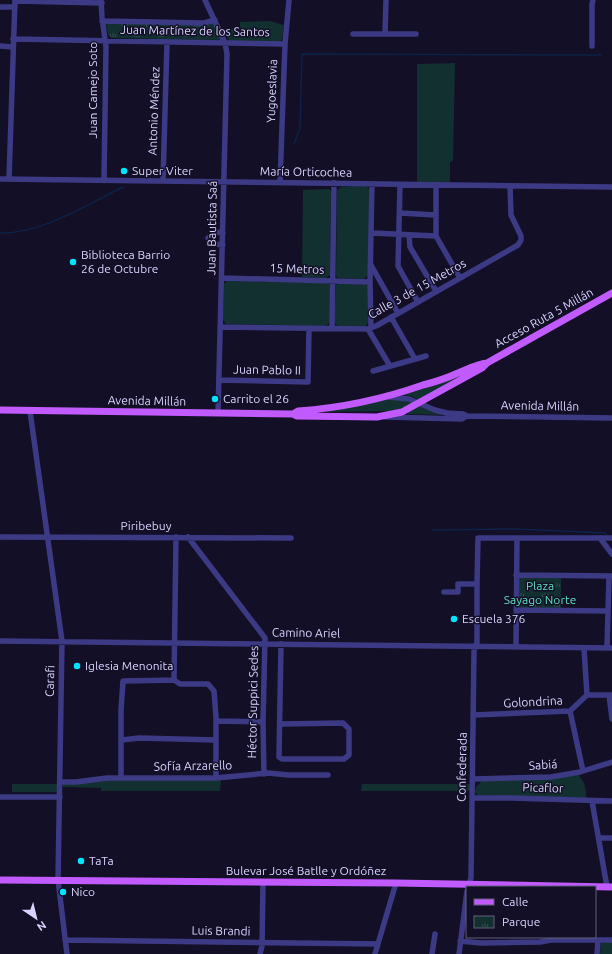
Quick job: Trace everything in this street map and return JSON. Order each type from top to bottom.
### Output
[{"type":"main road","name":"Acceso Ruta 5 Millán","points":[[381,398],[420,387],[487,362],[612,293]]},
{"type":"main road","name":"Acceso Ruta 5 Millán","points":[[377,417],[402,412],[420,403],[482,368],[487,362]]},
{"type":"main road","name":"Avenida Millán","points":[[293,414],[298,412],[333,408],[381,398]]},
{"type":"main road","name":"Avenida Millán","points":[[0,410],[293,414],[297,416],[377,417]]},
{"type":"main road","name":"Bulevar José Batlle y Ordóñez","points":[[0,880],[396,883],[466,887]]},
{"type":"main road","name":"Bulevar José Batlle y Ordóñez","points":[[596,886],[609,886]]},
{"type":"street","name":"Juan Bautista Saá","points":[[205,0],[225,43],[227,54],[218,413]]},
{"type":"street","name":"Yugoeslavia","points":[[280,182],[285,44],[289,0]]},
{"type":"street","points":[[385,34],[386,0]]},
{"type":"street","points":[[592,46],[593,0]]},
{"type":"street","points":[[0,7],[15,3],[102,1]]},
{"type":"street","name":"Juan Camejo Soto","points":[[102,1],[102,21],[105,41],[104,181]]},
{"type":"street","points":[[9,179],[15,3]]},
{"type":"street","points":[[102,21],[204,23],[215,20]]},
{"type":"street","points":[[353,34],[416,34]]},
{"type":"street","name":"Juan Martínez de los Santos","points":[[13,39],[285,44]]},
{"type":"street","name":"Antonio Méndez","points":[[163,181],[167,42]]},
{"type":"street","points":[[0,46],[13,47]]},
{"type":"street","name":"María Orticochea","points":[[0,179],[612,187]]},
{"type":"street","points":[[332,328],[334,183]]},
{"type":"street","points":[[400,184],[398,266],[418,302]]},
{"type":"street","points":[[372,185],[370,328],[390,366]]},
{"type":"street","points":[[436,185],[436,236],[460,278]]},
{"type":"street","name":"Calle 3 de 15 Metros","points":[[221,327],[370,328],[520,243],[521,236],[511,215],[510,186]]},
{"type":"street","points":[[400,213],[436,215]]},
{"type":"street","points":[[223,233],[215,232],[208,238],[215,244],[223,244]]},
{"type":"street","points":[[372,233],[436,236]]},
{"type":"street","points":[[409,235],[410,247],[436,291]]},
{"type":"street","points":[[371,264],[398,313]]},
{"type":"street","name":"15 Metros","points":[[222,278],[370,282]]},
{"type":"street","points":[[391,317],[415,359]]},
{"type":"street","name":"Juan Pablo II","points":[[220,380],[308,382],[310,328]]},
{"type":"street","points":[[373,371],[426,356]]},
{"type":"street","name":"Avenida Millán","points":[[381,398],[410,399],[435,410],[467,416],[612,418]]},
{"type":"street","name":"Carafi","points":[[30,411],[62,641],[58,880],[67,954]]},
{"type":"street","name":"Avenida Millán","points":[[377,417],[462,419],[467,416]]},
{"type":"street","name":"Piribebuy","points":[[0,537],[291,538]]},
{"type":"street","points":[[174,680],[176,537]]},
{"type":"street","name":"Héctor Suppici Sedes","points":[[188,537],[265,638],[263,722],[264,774]]},
{"type":"street","name":"Confederada","points":[[468,886],[471,878],[474,650],[477,642],[478,538],[517,538]]},
{"type":"street","points":[[516,647],[517,538],[612,538]]},
{"type":"street","points":[[600,538],[612,554]]},
{"type":"street","points":[[516,575],[610,576],[608,611],[610,648]]},
{"type":"street","points":[[444,592],[458,592],[458,584],[477,584]]},
{"type":"street","points":[[516,610],[608,611]]},
{"type":"street","name":"Camino Ariel","points":[[0,641],[610,648]]},
{"type":"street","points":[[280,724],[343,723],[349,729],[349,755],[344,759],[282,759],[279,757],[281,644]]},
{"type":"street","points":[[584,648],[587,695],[610,695],[612,719]]},
{"type":"street","points":[[121,778],[121,710],[123,681],[174,680],[180,684],[208,684],[213,688],[215,694],[216,721],[216,778]]},
{"type":"street","name":"Golondrina","points":[[473,715],[570,711],[587,695]]},
{"type":"street","points":[[570,711],[583,771]]},
{"type":"street","points":[[216,721],[263,722]]},
{"type":"street","points":[[122,740],[139,738],[216,740]]},
{"type":"street","name":"Sabiá","points":[[473,779],[551,777],[583,771],[612,762]]},
{"type":"street","name":"Sofía Arzarello","points":[[60,782],[76,782],[106,778],[216,778],[264,774],[328,775]]},
{"type":"street","points":[[0,797],[60,797]]},
{"type":"street","name":"Picaflor","points":[[472,798],[612,801]]},
{"type":"street","points":[[592,801],[609,886]]},
{"type":"street","points":[[599,838],[612,838]]},
{"type":"street","points":[[260,954],[262,943],[263,883]]},
{"type":"street","points":[[375,954],[396,883]]},
{"type":"street","name":"Confederada","points":[[459,954],[466,900]]},
{"type":"street","points":[[432,954],[434,934]]},
{"type":"street","name":"Luis Brandi","points":[[65,940],[378,944]]},
{"type":"street","points":[[460,941],[540,942],[551,940],[612,940]]},
{"type":"street","points":[[597,954],[598,941]]},
{"type":"green space","points":[[270,21],[284,25],[282,39],[280,42],[229,41],[223,31],[240,27],[240,22]]},
{"type":"green space","points":[[106,23],[214,23],[221,40],[111,38],[108,34]]},
{"type":"green space","points":[[455,63],[453,161],[450,162],[450,182],[417,182],[417,64]]},
{"type":"green space","points":[[366,186],[370,190],[369,274],[364,279],[337,278],[337,190],[341,187]]},
{"type":"green space","points":[[329,189],[331,191],[330,275],[326,278],[302,277],[303,190]]},
{"type":"green space","points":[[227,281],[328,283],[330,285],[330,322],[326,326],[226,324],[223,320],[224,284]]},
{"type":"green space","points":[[340,283],[366,284],[368,287],[368,323],[365,327],[338,326],[334,323],[336,285]]},
{"type":"green space","points":[[477,367],[419,400],[411,396],[397,395]]},
{"type":"green space","points":[[391,399],[415,403],[402,409],[390,411],[321,412]]},
{"type":"green space","points":[[420,404],[441,415],[408,414],[407,412]]},
{"type":"green space","name":"Plaza Sayago Norte","points":[[521,576],[561,577],[561,608],[520,608],[519,578]]},
{"type":"green space","points":[[578,775],[585,785],[586,798],[477,795],[475,792],[476,787],[482,781]]},
{"type":"green space","points":[[103,779],[221,780],[220,791],[101,791],[101,788],[63,787],[63,784]]},
{"type":"green space","points":[[12,784],[58,784],[57,792],[12,792]]},
{"type":"green space","points":[[362,784],[471,784],[470,791],[361,791]]},
{"type":"green space","points":[[612,942],[612,954],[600,954],[601,943]]},
{"type":"waterway","points":[[294,144],[300,128],[302,54],[601,55]]},
{"type":"waterway","points":[[0,233],[16,232],[47,224],[79,210],[123,187]]},
{"type":"waterway","points":[[432,530],[517,529],[605,533],[607,535]]},
{"type":"place","name":"Super Viter","points":[[124,171]]},
{"type":"place","name":"Biblioteca Barrio 26 de Octubre","points":[[73,262]]},
{"type":"place","name":"Carrito el 26","points":[[215,399]]},
{"type":"place","name":"Escuela 376","points":[[454,619]]},
{"type":"place","name":"Iglesia Menonita","points":[[77,666]]},
{"type":"place","name":"TaTa","points":[[81,861]]},
{"type":"place","name":"Nico","points":[[63,892]]}]
